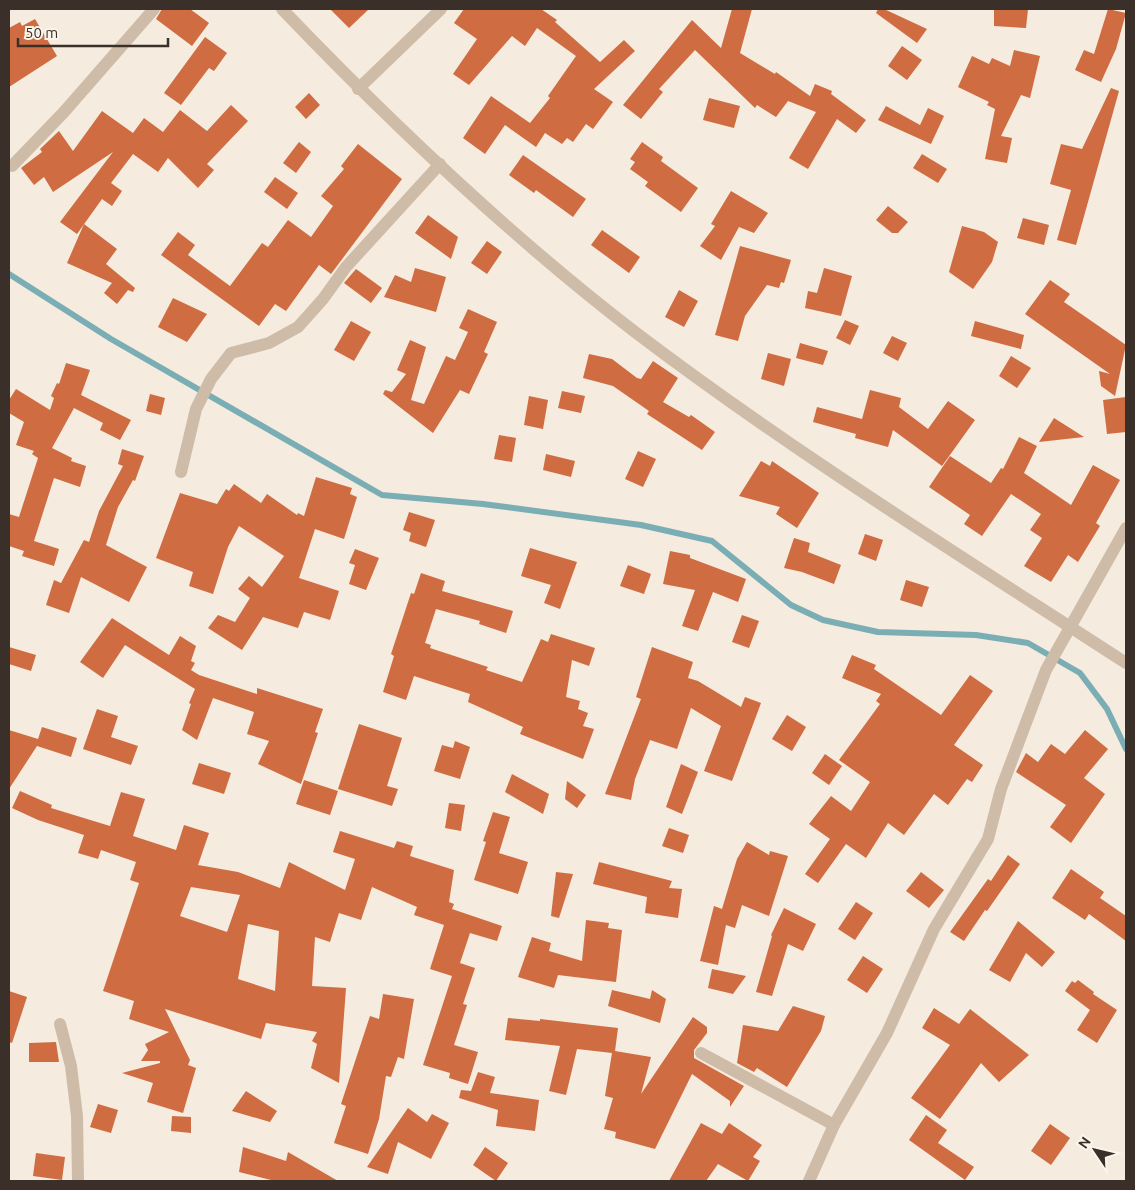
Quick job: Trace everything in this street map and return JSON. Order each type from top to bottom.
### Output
[{"type":"street","points":[[12,166],[70,105],[154,9]]},
{"type":"street","points":[[282,9],[358,89],[505,224],[635,332],[806,455],[1126,663]]},
{"type":"street","points":[[358,89],[441,9]]},
{"type":"street","points":[[181,472],[196,409],[210,379],[231,353],[269,343],[298,327],[323,300],[346,267],[440,164]]},
{"type":"street","points":[[809,1181],[834,1125],[887,1033],[934,929],[988,839],[1001,789],[1046,670],[1126,528]]},
{"type":"street","points":[[60,1024],[71,1066],[77,1116],[78,1181]]},
{"type":"street","points":[[701,1053],[834,1125]]},
{"type":"building","points":[[162,9],[190,9],[209,23],[192,46],[156,19]]},
{"type":"building","points":[[330,9],[369,9],[349,28]]},
{"type":"building","points":[[464,9],[541,9],[557,20],[555,22],[600,62],[624,40],[635,51],[594,89],[613,102],[593,129],[586,124],[573,142],[567,138],[562,144],[545,133],[536,147],[505,125],[485,154],[463,138],[491,96],[530,123],[550,98],[548,96],[576,56],[537,28],[525,46],[512,36],[469,85],[453,74],[477,39],[454,23]]},
{"type":"building","points":[[732,9],[752,9],[740,53],[775,74],[776,72],[810,96],[815,84],[832,91],[831,94],[866,120],[856,133],[837,119],[808,169],[789,158],[816,112],[788,101],[776,117],[757,105],[755,108],[695,50],[659,89],[663,92],[641,119],[623,105],[692,20],[721,48]]},
{"type":"building","points":[[878,9],[884,9],[927,29],[917,43],[876,13]]},
{"type":"building","points":[[994,9],[1028,9],[1026,28],[994,26]]},
{"type":"building","points":[[1108,9],[1126,13],[1116,49],[1101,82],[1075,70],[1084,50],[1094,54]]},
{"type":"building","points":[[35,19],[57,56],[9,87],[9,28],[20,22],[22,26]]},
{"type":"building","points":[[205,37],[227,53],[214,71],[209,68],[181,105],[164,93]]},
{"type":"building","points":[[902,46],[922,60],[907,80],[888,66]]},
{"type":"building","points":[[1014,50],[1040,56],[1030,98],[1021,95],[1001,136],[1012,138],[1007,163],[985,159],[995,109],[987,105],[989,102],[958,87],[972,56],[989,64],[992,58],[1010,66]]},
{"type":"building","points":[[1111,88],[1119,91],[1076,245],[1057,240],[1071,190],[1050,184],[1061,144],[1082,149]]},
{"type":"building","points":[[309,93],[320,105],[306,119],[295,107]]},
{"type":"building","points":[[709,98],[740,106],[734,128],[703,120]]},
{"type":"building","points":[[231,105],[248,121],[207,164],[214,170],[198,188],[168,158],[158,172],[133,154],[111,183],[122,191],[112,206],[102,199],[77,234],[60,222],[113,152],[53,192],[44,177],[34,185],[21,168],[42,152],[40,149],[59,131],[73,151],[102,111],[133,133],[144,118],[163,132],[180,110],[207,131]]},
{"type":"building","points":[[886,106],[920,125],[928,108],[944,116],[931,144],[878,120]]},
{"type":"building","points":[[299,142],[311,152],[296,173],[283,163]]},
{"type":"building","points":[[642,142],[663,157],[661,161],[698,188],[681,212],[645,186],[648,182],[630,169],[635,162],[630,159]]},
{"type":"building","points":[[358,144],[402,179],[331,274],[319,265],[286,311],[275,304],[259,326],[161,255],[178,232],[195,245],[188,255],[230,286],[262,243],[268,247],[288,220],[311,237],[333,206],[321,196],[344,169],[341,166]]},
{"type":"building","points":[[922,154],[947,169],[938,183],[913,168]]},
{"type":"building","points":[[523,155],[586,199],[573,217],[536,190],[534,193],[509,175]]},
{"type":"building","points":[[275,177],[298,193],[287,209],[264,192]]},
{"type":"building","points":[[731,191],[768,213],[754,233],[739,227],[721,260],[700,246],[715,226],[711,224]]},
{"type":"building","points":[[888,206],[908,222],[898,233],[892,233],[876,220]]},
{"type":"building","points":[[428,215],[458,237],[451,259],[415,233]]},
{"type":"building","points":[[1023,218],[1049,225],[1044,245],[1017,238]]},
{"type":"building","points":[[84,224],[117,249],[106,264],[135,288],[133,292],[128,290],[117,304],[104,293],[112,283],[67,263]]},
{"type":"building","points":[[962,226],[984,232],[998,242],[992,262],[973,289],[949,272]]},
{"type":"building","points":[[602,230],[640,257],[629,273],[591,245]]},
{"type":"building","points":[[487,241],[502,252],[487,274],[471,263]]},
{"type":"building","points":[[740,246],[791,260],[784,283],[781,282],[779,288],[767,285],[745,316],[738,341],[715,335]]},
{"type":"building","points":[[415,268],[446,277],[436,312],[384,297],[395,275],[411,282]]},
{"type":"building","points":[[824,268],[852,276],[841,316],[805,308],[808,291],[817,293]]},
{"type":"building","points":[[356,269],[382,288],[371,303],[344,283]]},
{"type":"building","points":[[1050,280],[1070,294],[1064,302],[1126,345],[1115,396],[1101,386],[1099,371],[1110,374],[1025,314]]},
{"type":"building","points":[[679,290],[698,301],[684,327],[665,317]]},
{"type":"building","points":[[173,298],[207,314],[187,342],[158,327]]},
{"type":"building","points":[[468,309],[497,322],[484,352],[488,354],[469,394],[460,390],[433,433],[383,394],[385,390],[392,392],[406,374],[397,370],[410,340],[426,347],[411,400],[424,404],[446,356],[455,360],[468,332],[459,328]]},
{"type":"building","points":[[845,320],[859,326],[850,345],[836,338]]},
{"type":"building","points":[[351,321],[371,332],[354,361],[334,350]]},
{"type":"building","points":[[975,321],[1024,335],[1021,349],[971,336]]},
{"type":"building","points":[[892,336],[907,343],[898,361],[883,353]]},
{"type":"building","points":[[800,343],[828,351],[823,365],[796,358]]},
{"type":"building","points":[[768,353],[791,359],[784,386],[761,379]]},
{"type":"building","points":[[589,354],[612,359],[637,378],[641,379],[653,361],[678,378],[663,402],[689,417],[691,415],[715,432],[702,450],[647,414],[649,411],[613,386],[583,378]]},
{"type":"building","points":[[1011,356],[1031,368],[1017,388],[999,376]]},
{"type":"building","points":[[66,363],[90,370],[81,395],[131,420],[120,440],[100,430],[103,423],[74,408],[52,448],[72,458],[71,461],[86,466],[80,487],[54,478],[34,541],[59,549],[54,566],[22,556],[24,551],[9,546],[9,514],[19,517],[38,458],[32,454],[34,451],[16,445],[24,422],[9,413],[9,400],[16,389],[50,410],[54,398],[51,396],[57,383],[59,384]]},
{"type":"building","points":[[870,390],[901,398],[899,407],[928,429],[948,401],[975,420],[942,466],[893,430],[888,447],[855,438],[856,434],[813,422],[817,407],[862,419]]},
{"type":"building","points":[[562,391],[585,396],[581,413],[558,408]]},
{"type":"building","points":[[150,394],[165,398],[161,415],[146,411]]},
{"type":"building","points":[[529,396],[548,400],[543,429],[524,425]]},
{"type":"building","points":[[1126,397],[1126,432],[1107,434],[1103,400]]},
{"type":"building","points":[[1054,418],[1084,437],[1039,442]]},
{"type":"building","points":[[499,435],[516,438],[512,462],[494,459]]},
{"type":"building","points":[[1019,437],[1037,446],[1024,473],[1071,505],[1093,465],[1120,480],[1096,523],[1100,526],[1078,562],[1068,555],[1051,582],[1024,566],[1042,538],[1030,530],[1041,514],[1011,494],[982,536],[964,524],[970,515],[929,487],[950,456],[991,483],[1001,468],[1003,469]]},
{"type":"building","points":[[122,449],[144,456],[135,481],[133,480],[118,507],[106,545],[147,567],[129,602],[81,577],[69,613],[46,605],[54,580],[61,583],[84,540],[89,542],[99,511],[123,466],[118,464]]},
{"type":"building","points":[[638,451],[656,459],[643,487],[625,479]]},
{"type":"building","points":[[546,454],[575,461],[571,477],[543,470]]},
{"type":"building","points":[[761,461],[770,466],[772,461],[819,493],[797,528],[776,514],[780,507],[739,496]]},
{"type":"building","points":[[316,477],[352,488],[350,494],[357,497],[344,539],[315,529],[299,578],[339,591],[330,620],[304,612],[298,628],[263,617],[242,650],[208,628],[218,615],[235,622],[250,598],[238,589],[249,576],[262,587],[284,556],[239,526],[228,547],[213,594],[189,586],[193,572],[156,558],[180,493],[217,504],[226,489],[229,491],[234,484],[261,503],[267,494],[297,515],[298,513],[304,516]]},
{"type":"building","points":[[409,512],[435,520],[426,547],[409,541],[411,533],[403,530]]},
{"type":"building","points":[[865,534],[883,540],[876,561],[858,554]]},
{"type":"building","points":[[794,538],[810,543],[808,552],[841,565],[834,584],[802,572],[784,568]]},
{"type":"building","points":[[530,548],[577,562],[560,609],[544,603],[551,585],[521,576]]},
{"type":"building","points":[[355,549],[379,558],[366,590],[349,584],[355,565],[349,563]]},
{"type":"building","points":[[670,551],[690,555],[690,558],[746,579],[738,602],[713,592],[698,631],[682,626],[695,590],[663,584]]},
{"type":"building","points":[[628,565],[651,574],[644,594],[620,586]]},
{"type":"building","points":[[421,573],[445,581],[442,591],[513,611],[506,633],[479,624],[480,621],[436,609],[425,643],[431,645],[430,648],[488,667],[486,670],[522,682],[541,639],[548,642],[551,634],[595,648],[589,666],[572,660],[566,697],[580,701],[578,709],[588,713],[583,726],[594,729],[583,759],[520,734],[523,727],[468,702],[470,694],[414,676],[406,700],[383,692],[394,656],[391,654],[411,593],[414,594]]},
{"type":"building","points":[[906,580],[929,587],[922,607],[900,600]]},
{"type":"building","points":[[742,615],[759,621],[749,648],[732,642]]},
{"type":"building","points":[[112,618],[169,655],[180,636],[196,646],[191,661],[195,663],[191,670],[199,675],[257,694],[257,688],[323,709],[315,732],[318,733],[301,784],[258,764],[269,741],[247,734],[254,712],[213,698],[197,740],[182,730],[195,689],[125,645],[103,678],[80,662]]},
{"type":"building","points":[[9,647],[36,655],[31,671],[9,664]]},
{"type":"building","points":[[652,647],[693,662],[688,678],[698,681],[741,707],[745,697],[761,703],[732,781],[704,771],[721,726],[691,708],[677,749],[650,740],[635,779],[631,800],[605,794],[641,699],[636,697]]},
{"type":"building","points":[[852,655],[876,665],[874,669],[941,715],[970,675],[993,691],[954,745],[983,765],[972,782],[967,779],[948,805],[934,794],[904,835],[888,823],[866,858],[846,844],[818,883],[805,874],[830,839],[809,824],[831,796],[851,811],[870,782],[839,760],[880,704],[876,701],[881,694],[842,678]]},
{"type":"building","points":[[97,709],[118,716],[111,737],[138,746],[131,765],[83,749]]},
{"type":"building","points":[[787,715],[806,727],[792,751],[772,739]]},
{"type":"building","points":[[359,724],[402,738],[387,786],[398,789],[392,806],[338,789]]},
{"type":"building","points":[[42,727],[77,738],[71,757],[37,746],[9,789],[9,730],[38,739]]},
{"type":"building","points":[[1085,730],[1108,749],[1084,778],[1105,794],[1071,843],[1050,827],[1066,805],[1016,772],[1026,753],[1038,762],[1051,744],[1065,754]]},
{"type":"building","points":[[455,741],[470,747],[460,779],[434,771],[442,745],[453,748]]},
{"type":"building","points":[[825,754],[842,766],[829,785],[812,773]]},
{"type":"building","points":[[199,763],[231,773],[224,794],[192,784]]},
{"type":"building","points":[[681,764],[698,772],[682,814],[666,807]]},
{"type":"building","points":[[512,774],[549,794],[543,814],[505,792]]},
{"type":"building","points":[[304,780],[338,791],[330,815],[296,804]]},
{"type":"building","points":[[567,781],[586,795],[577,808],[565,799]]},
{"type":"building","points":[[20,791],[52,805],[51,808],[110,826],[121,792],[145,799],[133,836],[176,850],[184,825],[209,833],[198,865],[238,872],[280,888],[289,862],[345,890],[355,859],[333,852],[340,831],[394,848],[397,841],[413,846],[410,856],[454,870],[449,902],[454,904],[452,909],[502,926],[497,941],[470,933],[460,963],[475,968],[463,1004],[467,1005],[454,1045],[478,1052],[468,1084],[449,1078],[450,1073],[423,1065],[452,976],[430,969],[444,925],[414,915],[417,907],[372,887],[361,920],[339,913],[330,942],[315,937],[312,986],[346,988],[339,1083],[311,1068],[317,1044],[312,1041],[317,1032],[266,1023],[261,1039],[165,1009],[190,1060],[188,1065],[196,1068],[183,1113],[147,1102],[153,1083],[122,1073],[160,1063],[160,1061],[141,1061],[148,1050],[145,1044],[169,1032],[129,1019],[134,1001],[103,991],[139,883],[130,880],[136,862],[101,850],[98,859],[78,853],[84,835],[38,820],[12,808]],"holes":[[[191,887],[240,895],[227,932],[180,916]],[[248,924],[279,931],[275,991],[238,979]]]},
{"type":"building","points":[[449,803],[465,805],[461,831],[445,828]]},
{"type":"building","points":[[493,812],[510,817],[499,853],[528,862],[518,894],[474,880],[486,842],[483,841]]},
{"type":"building","points":[[669,828],[689,835],[683,853],[662,846]]},
{"type":"building","points":[[747,842],[769,855],[770,851],[788,856],[769,916],[742,905],[735,928],[726,925],[718,965],[700,961],[714,906],[722,909],[737,859]]},
{"type":"building","points":[[1008,855],[1020,864],[964,941],[950,932],[988,879],[991,881]]},
{"type":"building","points":[[599,862],[672,881],[669,888],[682,889],[678,918],[645,913],[647,897],[593,884]]},
{"type":"building","points":[[1071,869],[1104,892],[1100,898],[1126,916],[1126,941],[1089,914],[1085,920],[1052,898]]},
{"type":"building","points":[[556,872],[573,874],[559,918],[551,916]]},
{"type":"building","points":[[921,872],[944,890],[929,908],[906,891]]},
{"type":"building","points":[[856,902],[873,913],[855,940],[838,929]]},
{"type":"building","points":[[784,908],[816,924],[803,951],[788,944],[772,996],[756,992],[771,935]]},
{"type":"building","points":[[586,920],[609,923],[608,928],[622,930],[616,982],[558,975],[554,988],[518,977],[532,937],[551,943],[549,951],[582,961]]},
{"type":"building","points":[[1018,921],[1055,952],[1042,967],[1026,953],[1010,982],[989,970]]},
{"type":"building","points":[[863,956],[883,969],[867,993],[847,980]]},
{"type":"building","points":[[712,969],[746,976],[733,994],[708,988]]},
{"type":"building","points":[[1078,980],[1094,992],[1093,994],[1117,1010],[1097,1043],[1077,1030],[1090,1010],[1065,991],[1072,981],[1075,983]]},
{"type":"building","points":[[612,990],[650,999],[652,990],[666,999],[660,1023],[608,1006]]},
{"type":"building","points":[[9,991],[27,997],[12,1043],[9,1042]]},
{"type":"building","points":[[383,994],[414,999],[404,1059],[398,1057],[391,1077],[386,1076],[379,1119],[368,1154],[334,1143],[346,1106],[341,1104],[370,1016],[379,1019]]},
{"type":"building","points":[[793,1006],[825,1016],[821,1031],[787,1087],[757,1068],[754,1072],[737,1063],[743,1025],[778,1031]]},
{"type":"building","points":[[934,1008],[959,1024],[970,1009],[1029,1055],[999,1082],[981,1063],[940,1119],[911,1098],[950,1045],[922,1028]]},
{"type":"building","points":[[693,1017],[707,1027],[707,1033],[694,1050],[694,1058],[744,1086],[730,1107],[730,1101],[692,1074],[655,1149],[615,1138],[616,1132],[604,1129],[613,1098],[605,1096],[612,1053],[577,1049],[566,1095],[549,1091],[560,1046],[505,1040],[508,1018],[540,1021],[540,1019],[618,1028],[615,1051],[651,1057],[641,1094]]},
{"type":"building","points":[[56,1042],[59,1062],[29,1062],[29,1043]]},
{"type":"building","points":[[478,1072],[495,1077],[490,1093],[539,1100],[535,1131],[496,1126],[498,1110],[459,1098],[461,1090],[471,1091]]},
{"type":"building","points":[[246,1091],[277,1111],[270,1122],[232,1111]]},
{"type":"building","points":[[98,1104],[118,1110],[111,1133],[90,1127]]},
{"type":"building","points":[[408,1108],[427,1122],[432,1114],[449,1123],[431,1159],[398,1142],[388,1174],[367,1167]]},
{"type":"building","points":[[926,1115],[947,1130],[938,1143],[974,1167],[965,1180],[909,1140]]},
{"type":"building","points":[[172,1116],[191,1117],[191,1133],[171,1131]]},
{"type":"building","points":[[701,1123],[722,1134],[729,1123],[762,1145],[753,1157],[760,1161],[748,1181],[718,1164],[706,1181],[669,1181]]},
{"type":"building","points":[[1050,1124],[1070,1138],[1051,1165],[1031,1151]]},
{"type":"building","points":[[243,1147],[286,1161],[288,1152],[338,1181],[275,1181],[239,1172]]},
{"type":"building","points":[[485,1147],[508,1163],[496,1181],[473,1165]]},
{"type":"building","points":[[36,1153],[65,1157],[62,1180],[33,1176]]},
{"type":"waterway","points":[[9,274],[111,339],[382,495],[483,504],[641,525],[712,541],[791,605],[823,620],[878,632],[976,635],[1028,643],[1080,673],[1107,709],[1126,749]]}]
